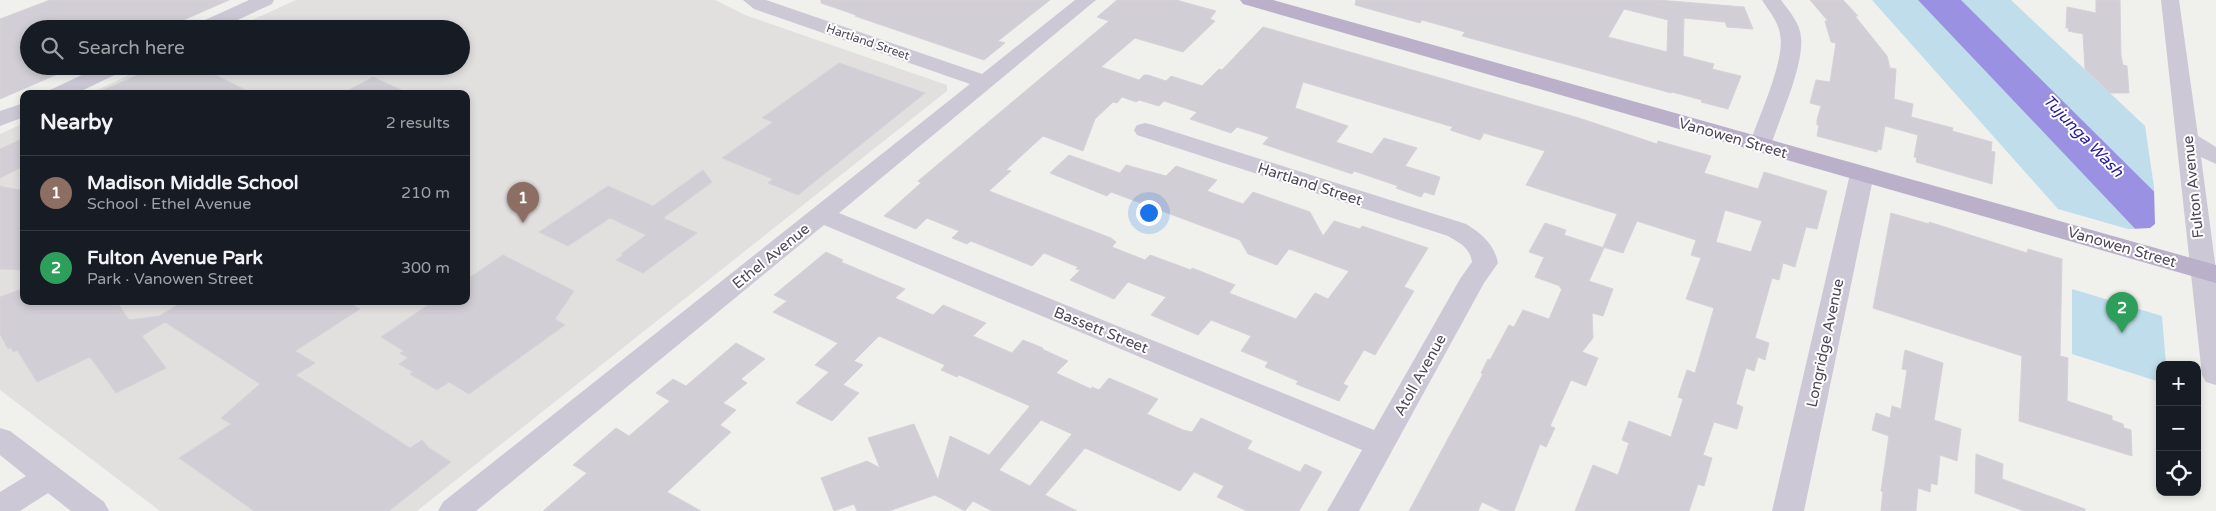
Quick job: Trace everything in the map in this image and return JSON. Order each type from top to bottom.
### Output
[{"type":"main road","name":"Vanowen Street","points":[[1250,0],[2210,272]]},
{"type":"street","points":[[221,20],[265,0]]},
{"type":"street","name":"Hartland Street","points":[[752,0],[761,5],[985,82]]},
{"type":"street","name":"Ethel Avenue","points":[[454,511],[1087,0]]},
{"type":"street","points":[[1760,145],[1786,67],[1791,38],[1785,18],[1771,0]]},
{"type":"street","name":"Fulton Avenue","points":[[2170,0],[2194,190],[2197,229],[2210,272],[2210,314],[2216,375]]},
{"type":"street","points":[[66,90],[98,75]]},
{"type":"street","points":[[0,119],[20,110]]},
{"type":"street","name":"Hartland Street","points":[[1145,130],[1402,214],[1445,226],[1473,240]]},
{"type":"street","points":[[2188,140],[2216,157]]},
{"type":"street","name":"Longridge Avenue","points":[[1788,511],[1862,174]]},
{"type":"street","name":"Bassett Street","points":[[822,215],[1380,445]]},
{"type":"street","name":"Atoll Avenue","points":[[1343,511],[1473,279],[1485,264],[1483,252],[1473,240]]},
{"type":"street","points":[[0,439],[93,511]]},
{"type":"street","points":[[0,508],[49,477]]},
{"type":"shaded area","points":[[296,0],[715,0],[745,15],[947,85],[947,91],[417,511],[160,511],[0,390],[0,134],[20,125],[20,305],[470,305],[470,90],[97,90],[129,75],[470,75],[470,20],[252,20]]},
{"type":"shaded area","points":[[1872,0],[2011,0],[2145,126],[2154,187],[2155,224],[2144,229],[2128,229],[2058,209]]},
{"type":"shaded area","points":[[2072,289],[2162,316],[2166,361],[2156,361],[2156,381],[2072,354]]},
{"type":"water","name":"Tujunga Wash","points":[[1918,0],[1961,0],[2216,253],[2216,314]]},
{"type":"pier","points":[[2154,188],[2216,250],[2216,316],[2131,229],[2150,228],[2155,224]]},
{"type":"building","points":[[50,0],[229,0],[183,20],[20,20],[20,75],[55,75],[0,99],[0,19]]},
{"type":"building","points":[[821,0],[1050,0],[998,41],[1005,43],[984,60],[855,16],[821,3]]},
{"type":"building","points":[[1117,0],[1176,0],[1216,11],[1210,19],[1215,21],[1183,52],[1135,38],[1101,67],[1139,80],[1144,75],[1148,75],[1166,81],[1171,76],[1202,86],[1219,69],[1222,70],[1263,27],[1579,118],[1657,144],[1658,141],[1711,156],[1704,173],[1758,189],[1764,172],[1827,191],[1817,229],[1806,227],[1795,267],[1783,263],[1779,280],[1772,278],[1755,338],[1769,343],[1765,360],[1758,357],[1754,371],[1746,368],[1736,404],[1743,407],[1737,429],[1714,422],[1703,455],[1712,458],[1704,486],[1698,484],[1689,511],[1575,511],[1593,465],[1618,475],[1629,443],[1622,440],[1629,421],[1671,437],[1683,399],[1678,397],[1687,370],[1695,373],[1714,308],[1686,299],[1701,258],[1691,255],[1696,240],[1637,221],[1623,253],[1603,247],[1617,214],[1526,185],[1545,151],[1484,133],[1480,140],[1450,130],[1453,127],[1303,82],[1295,108],[1348,126],[1336,142],[1372,154],[1384,138],[1417,148],[1405,166],[1440,177],[1434,195],[1424,192],[1421,197],[1396,188],[1398,186],[1354,171],[1352,174],[1263,144],[1269,137],[1237,127],[1231,133],[1190,119],[1197,112],[1164,101],[1159,106],[1139,100],[1136,102],[1122,97],[1117,103],[1113,102],[1095,119],[1083,151],[1043,136],[1006,170],[1011,171],[989,191],[1111,238],[1116,242],[1112,247],[1145,260],[1150,255],[1191,270],[1192,268],[1235,285],[1229,293],[1296,319],[1315,293],[1328,299],[1349,271],[1289,249],[1277,265],[1248,254],[1240,240],[1111,192],[1107,196],[1050,173],[1069,155],[1120,173],[1126,165],[1166,176],[1176,166],[1217,180],[1207,191],[1243,204],[1253,192],[1310,212],[1323,236],[1334,221],[1360,229],[1362,226],[1428,248],[1404,287],[1414,291],[1375,355],[1364,350],[1343,384],[1348,386],[1339,401],[1296,384],[1298,381],[1265,367],[1268,362],[1241,351],[1251,336],[1211,320],[1198,335],[1151,315],[1166,297],[1128,282],[1114,299],[1070,280],[1080,270],[1076,269],[1078,267],[1044,253],[1032,266],[971,241],[967,244],[952,238],[959,231],[927,218],[916,229],[884,216],[921,183],[918,181],[1109,21],[1097,17]],"holes":[[[1725,210],[1762,221],[1751,252],[1716,242]]]},
{"type":"building","points":[[1356,0],[1658,0],[1744,7],[1753,29],[1727,27],[1725,22],[1684,18],[1683,56],[1714,64],[1712,69],[1741,76],[1728,109],[1701,102],[1702,100],[1462,36],[1465,32],[1422,20],[1420,23],[1355,5]],"holes":[[[1624,9],[1668,20],[1667,52],[1608,37]]]},
{"type":"building","points":[[1810,0],[1843,0],[1858,16],[1855,16],[1887,56],[1890,68],[1896,69],[1894,99],[1913,104],[1911,117],[1953,128],[1952,131],[1992,142],[1991,151],[1995,152],[1992,184],[1916,162],[1917,158],[1914,157],[1918,135],[1885,126],[1881,150],[1878,149],[1877,152],[1817,136],[1819,125],[1817,125],[1817,120],[1821,106],[1810,103],[1816,80],[1830,82],[1836,43],[1831,42],[1825,21],[1828,21]]},
{"type":"building","points":[[2096,0],[2120,0],[2121,56],[2123,65],[2127,66],[2129,93],[2110,93],[2085,69],[2083,34],[2068,31],[2069,28],[2066,28],[2067,7],[2096,13]]},
{"type":"building","points":[[839,63],[925,93],[798,195],[768,183],[773,179],[722,158],[773,122],[762,118]]},
{"type":"building","points":[[138,75],[216,75],[245,90],[103,90]]},
{"type":"building","points":[[373,77],[401,90],[349,90]]},
{"type":"building","points":[[20,140],[20,168],[0,178],[0,149]]},
{"type":"building","points":[[703,170],[712,182],[663,218],[697,233],[643,273],[616,260],[646,235],[610,218],[568,246],[539,232],[608,186],[653,206]]},
{"type":"building","points":[[0,186],[20,190],[20,270],[0,269]]},
{"type":"building","points":[[1891,213],[1929,224],[1929,222],[2027,253],[2028,249],[2062,259],[2060,356],[2068,358],[2067,401],[2112,416],[2112,420],[2123,424],[2124,428],[2131,430],[2132,456],[2019,421],[2022,356],[1873,308]]},
{"type":"building","points":[[1545,223],[1566,230],[1564,235],[1604,248],[1589,281],[1613,289],[1603,316],[1592,313],[1593,338],[1582,352],[1598,358],[1586,386],[1571,380],[1550,426],[1555,428],[1546,447],[1540,444],[1514,511],[1501,511],[1482,502],[1478,511],[1409,511],[1483,374],[1481,373],[1488,359],[1490,360],[1509,325],[1514,327],[1523,310],[1549,319],[1562,289],[1560,286],[1535,277],[1544,257],[1529,252]]},
{"type":"building","points":[[826,252],[843,260],[841,262],[905,289],[895,298],[933,315],[943,305],[986,323],[973,336],[1012,353],[1023,340],[1043,348],[1068,361],[1056,373],[1091,389],[1092,387],[1099,390],[1109,378],[1158,399],[1147,414],[1183,430],[1192,432],[1201,418],[1252,441],[1247,449],[1300,472],[1305,464],[1322,472],[1299,511],[1247,511],[1217,497],[1224,486],[1194,472],[1180,491],[1085,448],[1045,495],[1077,511],[992,511],[973,501],[965,511],[935,495],[889,511],[857,511],[854,504],[834,511],[821,478],[867,461],[880,468],[868,438],[914,424],[938,480],[950,436],[989,455],[1030,406],[959,375],[957,377],[941,370],[945,365],[879,336],[854,361],[863,365],[843,385],[859,393],[832,421],[796,403],[829,372],[815,365],[838,343],[773,312],[787,301],[774,295]],"holes":[[[1041,420],[1072,434],[1030,486],[999,470]]]},
{"type":"building","points":[[503,255],[574,291],[555,319],[565,325],[469,394],[449,382],[437,390],[410,374],[413,372],[399,364],[408,358],[400,353],[404,351],[381,337],[428,305],[470,305],[470,277]]},
{"type":"building","points":[[20,290],[20,305],[119,305],[129,320],[159,316],[177,305],[353,305],[360,309],[295,351],[315,363],[296,375],[410,448],[422,440],[429,448],[451,462],[389,511],[254,511],[179,458],[231,424],[221,418],[260,384],[165,322],[142,336],[166,368],[116,393],[90,357],[37,382],[17,350],[13,352],[11,347],[8,349],[0,334],[0,297]]},
{"type":"building","points":[[736,343],[765,359],[741,379],[747,383],[723,403],[736,410],[720,425],[731,432],[667,492],[701,511],[543,511],[587,473],[573,465],[616,428],[629,436],[670,401],[656,393],[673,379],[686,386]]},
{"type":"building","points":[[1905,350],[1943,363],[1934,420],[1961,429],[1957,461],[1940,455],[1937,485],[1931,483],[1930,492],[1918,488],[1916,511],[1881,511],[1883,492],[1881,491],[1889,436],[1872,430],[1876,413],[1890,418],[1892,406],[1901,409],[1907,370],[1902,369]]},
{"type":"building","points":[[1976,454],[2003,464],[2002,479],[2085,509],[2085,511],[2024,511],[1975,493]]},
{"type":"place","name":"Madison Middle School","points":[[523,223]]},
{"type":"place","name":"Fulton Avenue Park","points":[[2122,333]]}]
